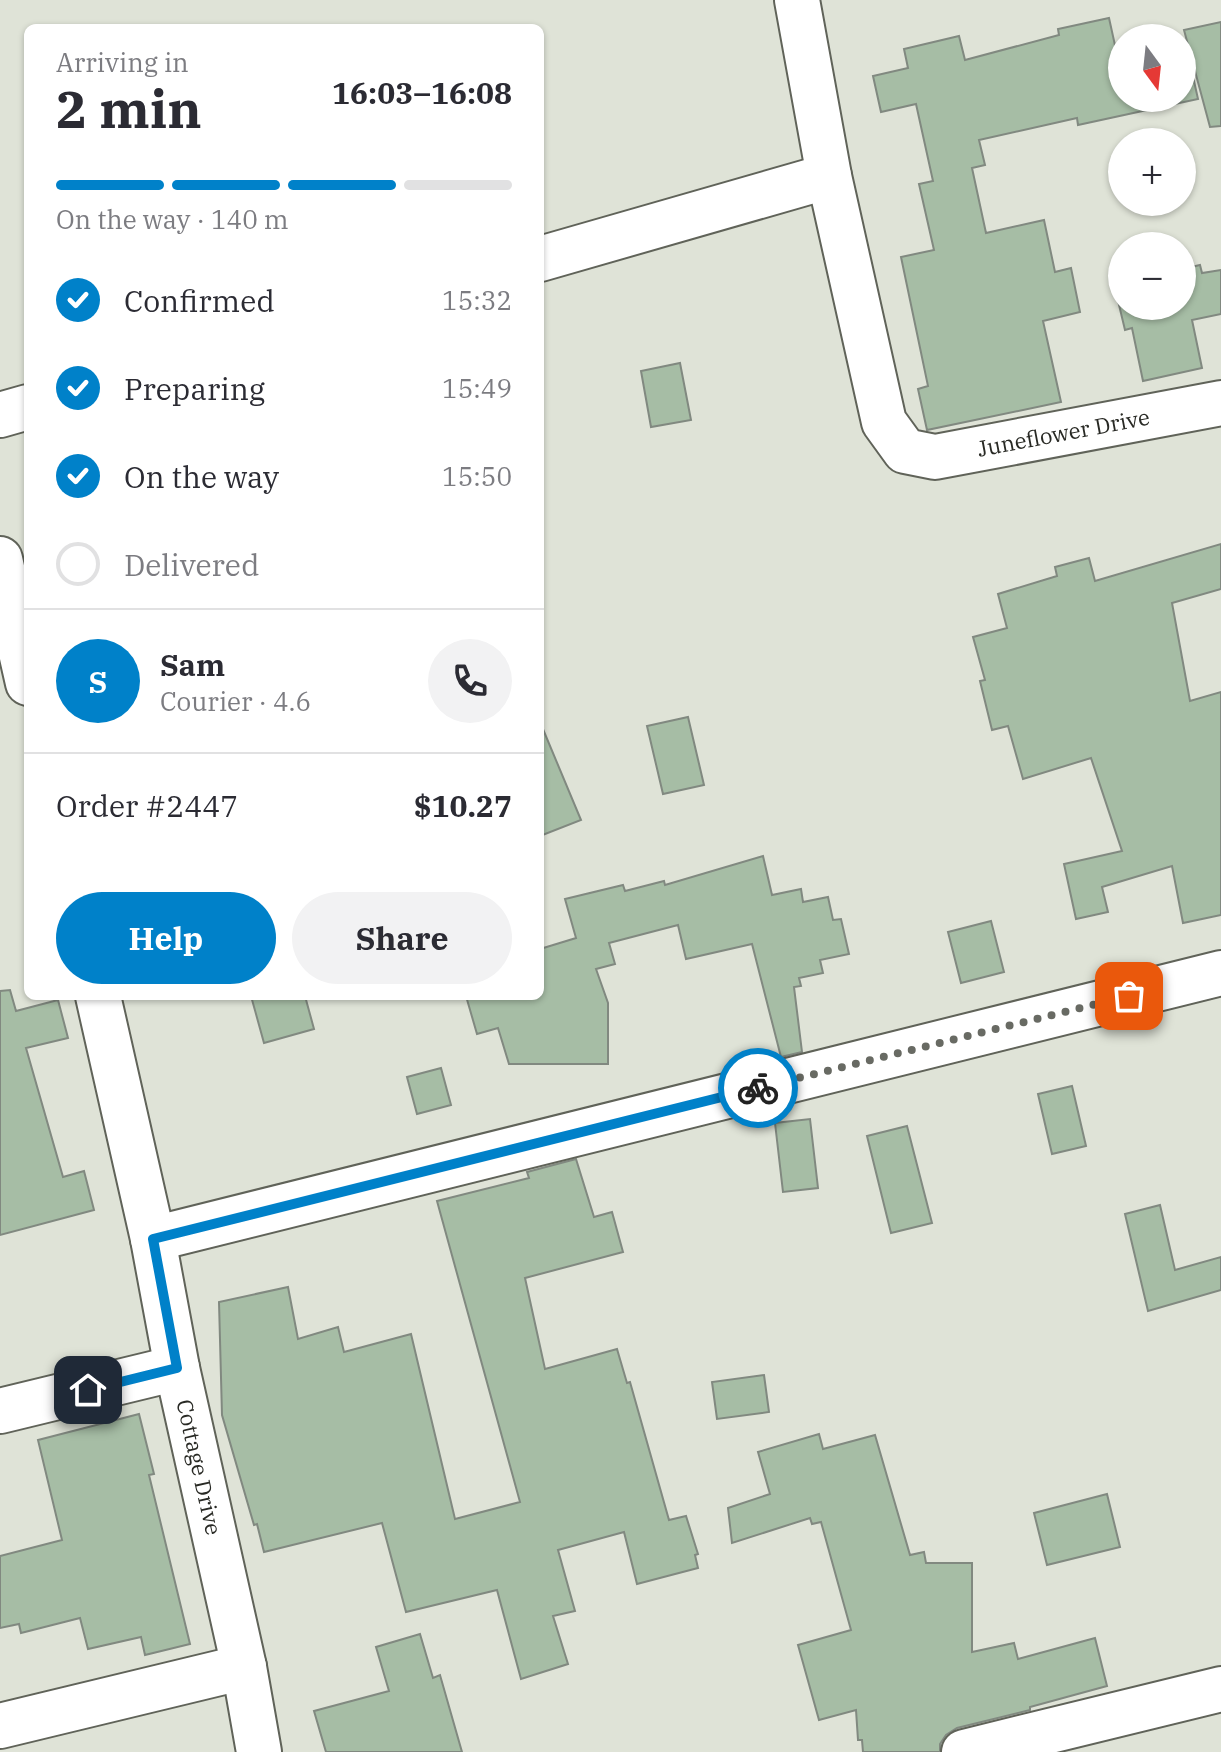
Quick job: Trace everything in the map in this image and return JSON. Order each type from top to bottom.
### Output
[{"type":"street","points":[[544,258],[829,176],[797,0]]},
{"type":"street","name":"Juneflower Drive","points":[[829,176],[884,422],[905,451],[935,457],[1221,403]]},
{"type":"street","points":[[0,415],[24,408]]},
{"type":"street","points":[[0,559],[24,665]]},
{"type":"street","points":[[153,1239],[1221,973]]},
{"type":"street","name":"Cottage Drive","points":[[99,1000],[153,1239],[177,1368],[244,1667],[259,1752]]},
{"type":"street","points":[[0,1411],[177,1368]]},
{"type":"street","points":[[0,1726],[244,1667]]},
{"type":"street","points":[[964,1752],[1221,1689]]},
{"type":"building","points":[[1109,18],[1108,112],[1138,112],[1078,125],[1077,118],[979,140],[985,165],[972,168],[986,233],[1044,220],[1055,272],[1071,268],[1080,312],[1043,321],[1061,402],[927,430],[918,389],[928,386],[901,257],[934,250],[919,184],[933,181],[916,104],[881,112],[873,76],[908,68],[904,49],[959,36],[965,60],[1059,35],[1058,29]]},
{"type":"building","points":[[1221,22],[1221,126],[1210,127],[1196,75],[1196,27]]},
{"type":"building","points":[[1200,265],[1202,273],[1221,270],[1221,314],[1196,319],[1196,266]]},
{"type":"building","points":[[1123,320],[1192,320],[1202,368],[1143,381],[1132,328],[1125,330]]},
{"type":"building","points":[[680,363],[691,420],[651,427],[641,371]]},
{"type":"building","points":[[1221,544],[1221,589],[1172,603],[1190,701],[1221,692],[1221,915],[1183,923],[1172,866],[1102,887],[1108,912],[1076,919],[1064,864],[1122,851],[1091,758],[1023,779],[1008,726],[992,730],[980,681],[985,680],[973,637],[1007,628],[998,594],[1057,576],[1055,567],[1089,558],[1095,581]]},
{"type":"building","points":[[688,717],[704,785],[663,794],[647,726]]},
{"type":"building","points":[[544,732],[581,820],[544,834]]},
{"type":"building","points":[[763,856],[772,895],[801,889],[803,902],[828,897],[833,920],[841,919],[849,954],[820,960],[823,973],[799,978],[801,986],[794,987],[802,1052],[781,1057],[752,944],[686,959],[678,925],[609,943],[615,964],[596,969],[608,1003],[608,1064],[509,1064],[498,1028],[477,1034],[467,1000],[544,1000],[544,948],[576,938],[565,899],[623,885],[625,891],[664,881],[665,885]]},
{"type":"building","points":[[991,921],[1004,972],[961,983],[948,932]]},
{"type":"building","points":[[10,990],[16,1011],[58,1000],[68,1038],[26,1048],[63,1177],[84,1171],[94,1210],[0,1235],[0,991]]},
{"type":"building","points":[[252,1000],[306,1000],[314,1029],[264,1043]]},
{"type":"building","points":[[441,1068],[451,1105],[417,1114],[407,1077]]},
{"type":"building","points":[[1072,1086],[1086,1146],[1052,1154],[1038,1094]]},
{"type":"building","points":[[810,1119],[818,1188],[783,1192],[775,1123]]},
{"type":"building","points":[[907,1126],[932,1223],[891,1233],[867,1136]]},
{"type":"building","points":[[576,1159],[594,1217],[612,1212],[623,1252],[525,1278],[545,1369],[617,1349],[627,1383],[630,1382],[669,1520],[686,1516],[698,1554],[695,1555],[698,1568],[637,1584],[624,1532],[558,1550],[575,1611],[553,1616],[568,1664],[521,1679],[497,1590],[406,1612],[382,1523],[264,1552],[222,1415],[219,1302],[288,1287],[298,1339],[338,1327],[344,1352],[411,1334],[455,1519],[520,1502],[437,1201],[529,1178],[527,1172]]},
{"type":"building","points":[[1160,1205],[1175,1270],[1221,1257],[1221,1290],[1148,1311],[1125,1214]]},
{"type":"building","points":[[764,1375],[769,1412],[717,1419],[712,1382]]},
{"type":"building","points":[[139,1414],[154,1474],[149,1475],[190,1644],[145,1655],[141,1637],[88,1649],[80,1618],[21,1633],[19,1624],[0,1628],[0,1556],[62,1540],[38,1440]]},
{"type":"building","points":[[819,1434],[823,1449],[875,1435],[910,1555],[924,1552],[926,1563],[972,1563],[972,1652],[1014,1643],[1018,1659],[1095,1638],[1107,1686],[957,1728],[946,1735],[940,1744],[940,1752],[863,1752],[862,1740],[858,1740],[856,1710],[819,1720],[798,1645],[851,1630],[821,1522],[812,1524],[810,1518],[732,1543],[728,1508],[770,1494],[758,1452]]},
{"type":"building","points":[[1107,1494],[1120,1547],[1047,1565],[1034,1513]]},
{"type":"building","points":[[420,1634],[433,1678],[440,1675],[462,1752],[326,1752],[314,1711],[389,1691],[376,1647]]},
{"type":"way so far","points":[[758,1088],[1129,996]]},
{"type":"route","points":[[88,1390],[177,1368],[153,1239],[758,1088]]}]
